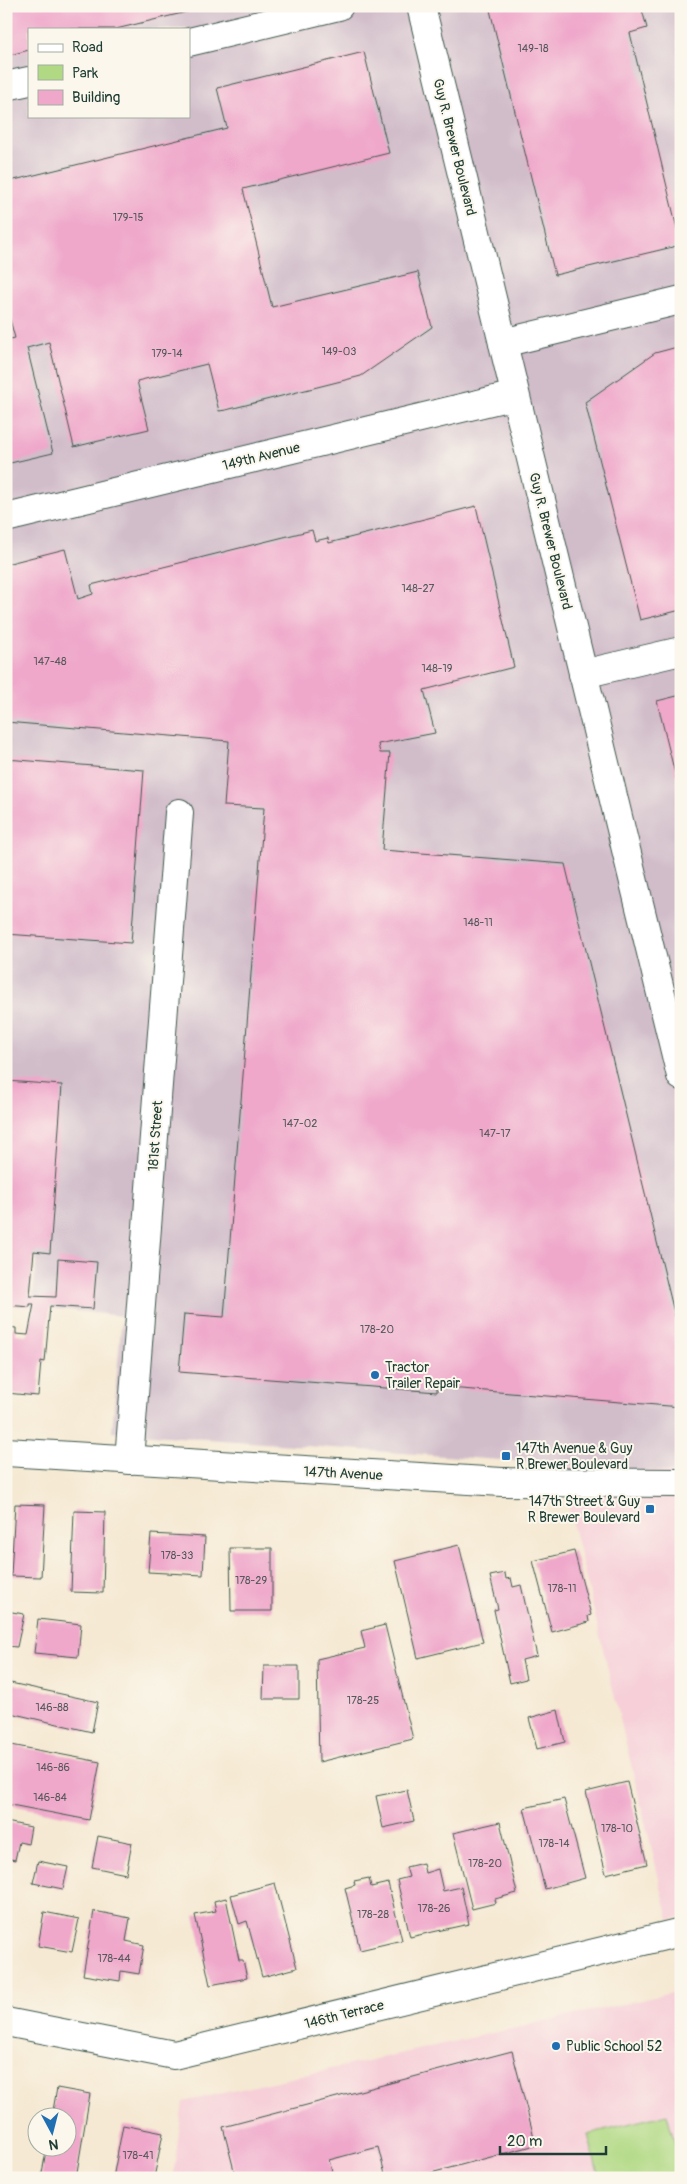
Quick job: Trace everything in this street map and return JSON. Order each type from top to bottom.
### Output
[{"type":"street","points":[[190,42],[339,6]]},
{"type":"street","name":"Guy R. Brewer Boulevard","points":[[421,6],[680,1071]]},
{"type":"street","points":[[6,86],[28,81]]},
{"type":"street","points":[[503,343],[681,300]]},
{"type":"street","name":"149th Avenue","points":[[6,518],[515,395]]},
{"type":"street","points":[[583,674],[681,651]]},
{"type":"street","name":"181st Street","points":[[129,1460],[180,813]]},
{"type":"street","name":"147th Avenue","points":[[6,1452],[502,1482],[681,1483]]},
{"type":"street","name":"146th Terrace","points":[[6,2022],[174,2055],[681,1932]]},
{"type":"shaded area","points":[[6,6],[681,6],[681,1473],[112,1432],[122,1316],[32,1306],[37,1258],[6,1255]]},
{"type":"shaded area","points":[[558,1464],[681,1473],[681,1917],[669,1920]]},
{"type":"shaded area","name":"Public School 52","points":[[681,1991],[681,2178],[173,2178],[183,2102]]},
{"type":"green space","points":[[667,2114],[681,2168],[681,2178],[599,2178],[588,2134]]},
{"type":"building","points":[[6,6],[198,6],[199,9],[120,28],[28,28],[28,50],[6,56]]},
{"type":"building","points":[[489,6],[641,6],[647,28],[630,33],[681,245],[555,275]]},
{"type":"building","points":[[364,52],[389,153],[243,189],[272,307],[418,272],[432,327],[361,376],[226,410],[219,411],[207,364],[137,381],[149,429],[74,447],[49,342],[27,348],[53,453],[6,464],[6,340],[15,338],[6,305],[6,182],[227,128],[217,88]]},
{"type":"building","points":[[681,346],[681,610],[640,620],[585,402],[655,353]]},
{"type":"building","points":[[476,506],[514,667],[424,690],[435,733],[378,744],[380,753],[390,753],[382,850],[565,864],[681,1341],[681,1407],[437,1387],[437,1392],[179,1372],[184,1314],[224,1317],[264,808],[224,806],[229,741],[6,722],[6,564],[65,549],[78,599],[93,594],[91,585],[312,530],[315,541],[328,538],[329,543]]},
{"type":"building","points":[[681,695],[681,793],[680,794],[657,701]]},
{"type":"building","points":[[6,759],[144,770],[131,943],[6,934]]},
{"type":"building","points":[[6,1081],[62,1085],[50,1253],[34,1251],[30,1296],[56,1297],[58,1259],[97,1262],[93,1309],[50,1306],[45,1362],[41,1361],[38,1396],[6,1393],[8,1327],[16,1328],[16,1334],[28,1335],[34,1304],[30,1304],[30,1307],[6,1305]]},
{"type":"building","points":[[15,1504],[45,1505],[41,1577],[11,1576]]},
{"type":"building","points":[[74,1511],[105,1512],[103,1593],[71,1592]]},
{"type":"building","points":[[151,1534],[205,1537],[203,1575],[148,1572]]},
{"type":"building","points":[[459,1545],[483,1642],[418,1658],[395,1561]]},
{"type":"building","points":[[230,1548],[272,1548],[272,1611],[231,1611]]},
{"type":"building","points":[[574,1551],[591,1615],[588,1616],[589,1622],[552,1632],[533,1561]]},
{"type":"building","points":[[505,1573],[506,1579],[511,1578],[513,1587],[521,1585],[537,1656],[522,1660],[526,1679],[510,1683],[494,1610],[498,1609],[490,1576]]},
{"type":"building","points":[[6,1611],[24,1614],[17,1647],[6,1646]]},
{"type":"building","points":[[38,1619],[81,1624],[78,1657],[34,1653]]},
{"type":"building","points":[[385,1625],[413,1739],[319,1762],[317,1659],[365,1648],[361,1631]]},
{"type":"building","points":[[264,1666],[299,1666],[299,1699],[263,1699]]},
{"type":"building","points":[[6,1682],[98,1702],[92,1732],[6,1712]]},
{"type":"building","points":[[558,1710],[565,1742],[537,1749],[529,1718]]},
{"type":"building","points":[[6,1744],[100,1762],[89,1820],[6,1804]]},
{"type":"building","points":[[627,1782],[647,1864],[606,1874],[586,1792]]},
{"type":"building","points":[[407,1790],[414,1821],[383,1828],[376,1796]]},
{"type":"building","points":[[564,1799],[585,1878],[545,1889],[524,1808]]},
{"type":"building","points":[[6,1822],[31,1827],[28,1844],[19,1842],[15,1860],[6,1858]]},
{"type":"building","points":[[500,1822],[517,1893],[495,1899],[496,1903],[472,1909],[453,1833]]},
{"type":"building","points":[[98,1836],[132,1843],[126,1874],[92,1867]]},
{"type":"building","points":[[38,1861],[68,1867],[63,1889],[33,1883]]},
{"type":"building","points":[[423,1863],[425,1873],[438,1869],[443,1891],[461,1887],[469,1924],[410,1937],[397,1880],[409,1877],[406,1867]]},
{"type":"building","points":[[369,1878],[371,1887],[388,1883],[402,1940],[360,1950],[345,1888],[355,1885],[354,1881]]},
{"type":"building","points":[[275,1883],[297,1968],[262,1977],[247,1921],[239,1924],[231,1895]]},
{"type":"building","points":[[226,1898],[239,1960],[243,1960],[247,1978],[210,1985],[195,1915],[216,1911],[214,1901]]},
{"type":"building","points":[[94,1911],[130,1918],[126,1941],[144,1945],[139,1974],[121,1971],[120,1981],[83,1975]]},
{"type":"building","points":[[44,1912],[79,1919],[72,1952],[38,1946]]},
{"type":"building","points":[[512,2051],[536,2145],[412,2178],[386,2178],[378,2147],[329,2160],[334,2178],[236,2178],[223,2127]]},
{"type":"building","points":[[57,2088],[90,2094],[76,2178],[41,2178],[45,2156],[78,2156],[78,2106],[54,2106]]},
{"type":"building","points":[[123,2125],[163,2133],[154,2178],[113,2178]]},
{"type":"place","name":"Tractor Trailer Repair","points":[[375,1375]]},
{"type":"place","name":"147th Avenue & Guy R Brewer Boulevard","points":[[506,1456]]},
{"type":"place","name":"147th Street & Guy R Brewer Boulevard","points":[[650,1509]]},
{"type":"place","name":"Public School 52","points":[[556,2046]]}]
